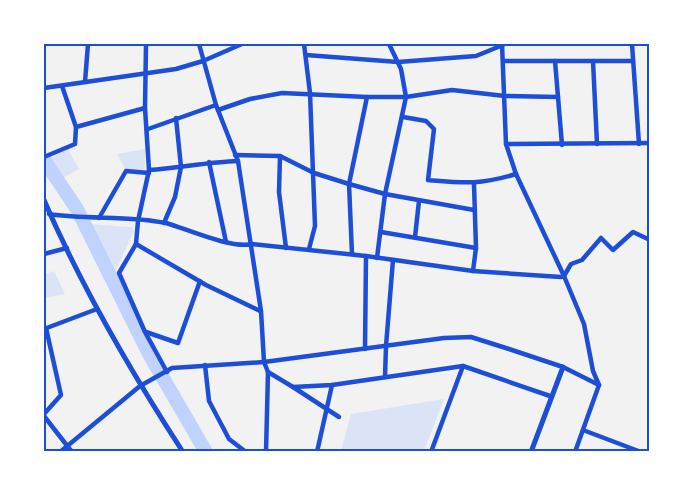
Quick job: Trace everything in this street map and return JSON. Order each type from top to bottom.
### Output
[{"type":"street","points":[[85,82],[88,44]]},
{"type":"street","points":[[146,44],[145,108],[149,171],[138,220],[136,244],[119,273],[165,373]]},
{"type":"street","points":[[199,44],[217,108],[238,161],[252,244],[261,311],[264,362],[268,372],[266,452]]},
{"type":"street","points":[[44,88],[176,69],[203,61],[242,44]]},
{"type":"street","points":[[304,44],[310,93],[314,173],[315,226],[309,249]]},
{"type":"street","points":[[377,258],[385,194],[406,97],[401,69],[389,44]]},
{"type":"street","points":[[306,56],[398,62],[476,56],[503,44],[506,144],[516,174],[584,324],[598,385],[575,452]]},
{"type":"street","points":[[632,44],[639,144]]},
{"type":"street","points":[[504,61],[633,61]]},
{"type":"street","points":[[555,61],[562,145]]},
{"type":"street","points":[[593,61],[597,144]]},
{"type":"street","points":[[46,155],[75,144],[76,127],[62,86]]},
{"type":"street","points":[[148,129],[176,118],[282,93],[367,98],[406,97],[452,90],[505,96],[558,98]]},
{"type":"street","points":[[352,254],[349,184],[367,98]]},
{"type":"street","points":[[76,127],[145,108]]},
{"type":"street","points":[[403,117],[426,121],[434,129],[428,180],[474,184],[492,182],[516,174]]},
{"type":"street","points":[[164,223],[175,197],[181,167],[176,118]]},
{"type":"street","points":[[506,144],[650,143]]},
{"type":"street","points":[[236,155],[280,156],[314,173],[349,184],[418,201],[474,210]]},
{"type":"street","points":[[280,156],[279,192],[286,248]]},
{"type":"street","points":[[99,218],[126,171],[149,171],[209,162],[238,161]]},
{"type":"street","points":[[209,162],[226,242]]},
{"type":"street","points":[[473,271],[476,248],[474,184]]},
{"type":"street","points":[[44,200],[97,309],[140,386],[183,452]]},
{"type":"street","points":[[415,237],[418,201]]},
{"type":"street","points":[[49,214],[164,223],[226,242],[246,245],[309,249],[473,271],[561,278],[571,264],[582,260],[601,238],[613,250],[633,232],[650,240]]},
{"type":"street","points":[[381,232],[476,248]]},
{"type":"street","points":[[136,244],[200,281],[261,311]]},
{"type":"street","points":[[44,254],[67,248]]},
{"type":"street","points":[[365,349],[366,256]]},
{"type":"street","points":[[386,377],[386,346],[393,260]]},
{"type":"street","points":[[145,332],[178,343],[200,281]]},
{"type":"street","points":[[72,452],[44,415],[61,395],[45,328],[97,309]]},
{"type":"street","points":[[60,452],[140,386],[172,368],[264,362],[444,338],[471,338],[563,367],[598,385]]},
{"type":"street","points":[[205,365],[209,401],[229,440],[246,452]]},
{"type":"street","points":[[293,387],[332,385],[463,366],[550,396]]},
{"type":"street","points":[[431,452],[463,366]]},
{"type":"street","points":[[531,452],[550,396],[563,367]]},
{"type":"street","points":[[268,372],[339,417]]},
{"type":"street","points":[[316,452],[332,385]]},
{"type":"street","points":[[583,430],[624,449],[641,452]]},
{"type":"shaded area","points":[[68,149],[79,169],[61,179],[50,159]]},
{"type":"shaded area","points":[[145,149],[145,168],[143,170],[125,169],[117,154]]},
{"type":"shaded area","points":[[89,224],[132,227],[134,231],[116,270]]},
{"type":"shaded area","points":[[54,271],[65,294],[44,298],[44,275]]},
{"type":"shaded area","points":[[444,399],[424,451],[341,451],[351,414]]},
{"type":"waterway","points":[[44,160],[77,209],[149,354],[206,452]]}]
